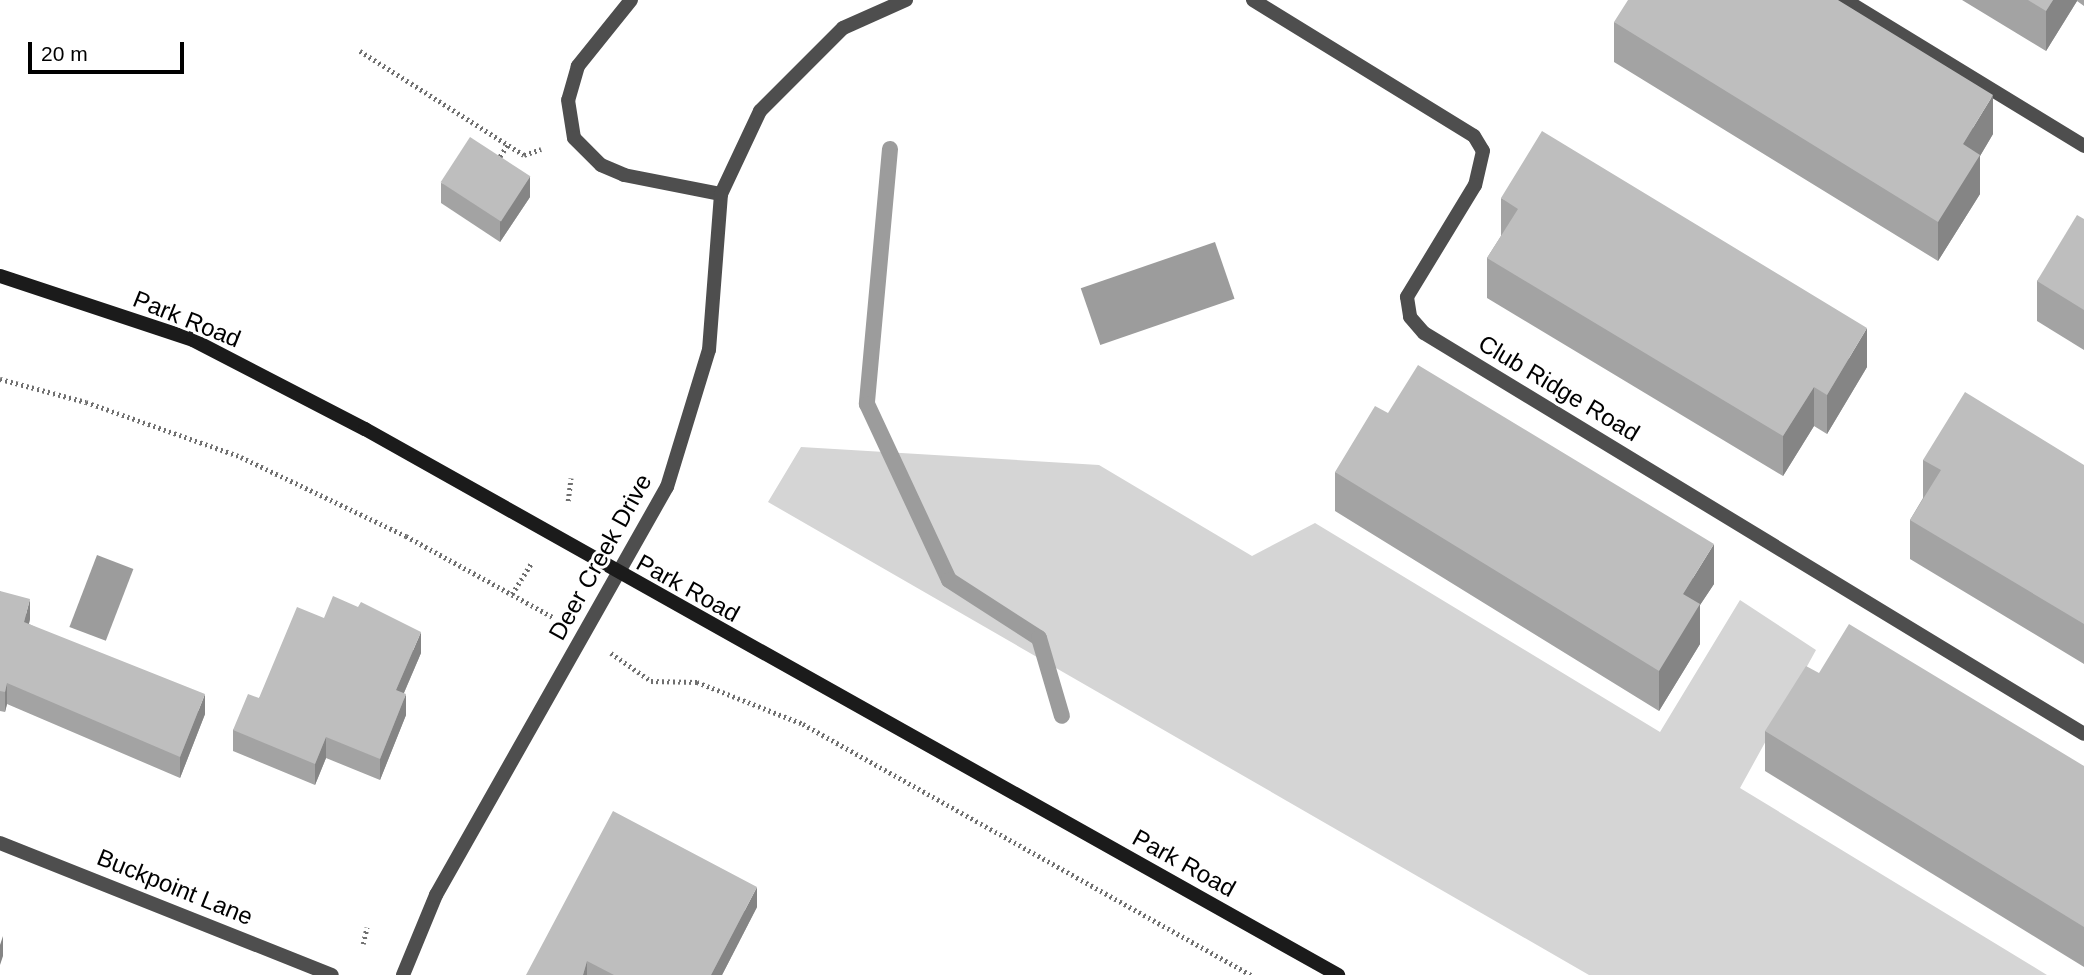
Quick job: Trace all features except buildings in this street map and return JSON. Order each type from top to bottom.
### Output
[{"type":"main road","name":"Park Road","points":[[0,276],[193,340],[1338,975]]},
{"type":"street","points":[[631,0],[578,66],[568,100],[573,138],[601,165],[624,175],[721,194]]},
{"type":"street","name":"Deer Creek Drive","points":[[403,975],[436,895],[621,576],[667,487],[709,349],[721,194],[761,111],[843,28],[906,0]]},
{"type":"street","name":"Club Ridge Road","points":[[1254,0],[1474,136],[1483,151],[1475,185],[1407,297],[1410,317],[1424,333],[2084,734]]},
{"type":"street","points":[[1845,0],[2084,146]]},
{"type":"street","name":"Buckpoint Lane","points":[[0,843],[332,975]]},
{"type":"path","points":[[360,51],[524,155],[553,144]]},
{"type":"path","points":[[491,172],[508,144]]},
{"type":"path","points":[[0,379],[86,402],[242,457],[556,618]]},
{"type":"path","points":[[568,501],[571,478]]},
{"type":"path","points":[[512,594],[531,563]]},
{"type":"path","points":[[621,660],[650,681],[697,682],[803,724],[1251,975]]},
{"type":"path","points":[[363,944],[367,927]]},
{"type":"shaded area","points":[[1215,242],[1235,299],[1100,345],[1081,288]]},
{"type":"shaded area","points":[[801,447],[1099,465],[1252,556],[1315,523],[1660,732],[1740,600],[1816,650],[1740,788],[2047,975],[1589,975],[768,502]]},
{"type":"shaded area","points":[[97,555],[133,569],[106,641],[69,627]]},
{"type":"waterway","points":[[890,149],[867,404],[949,580],[1039,638],[1062,716]]}]
